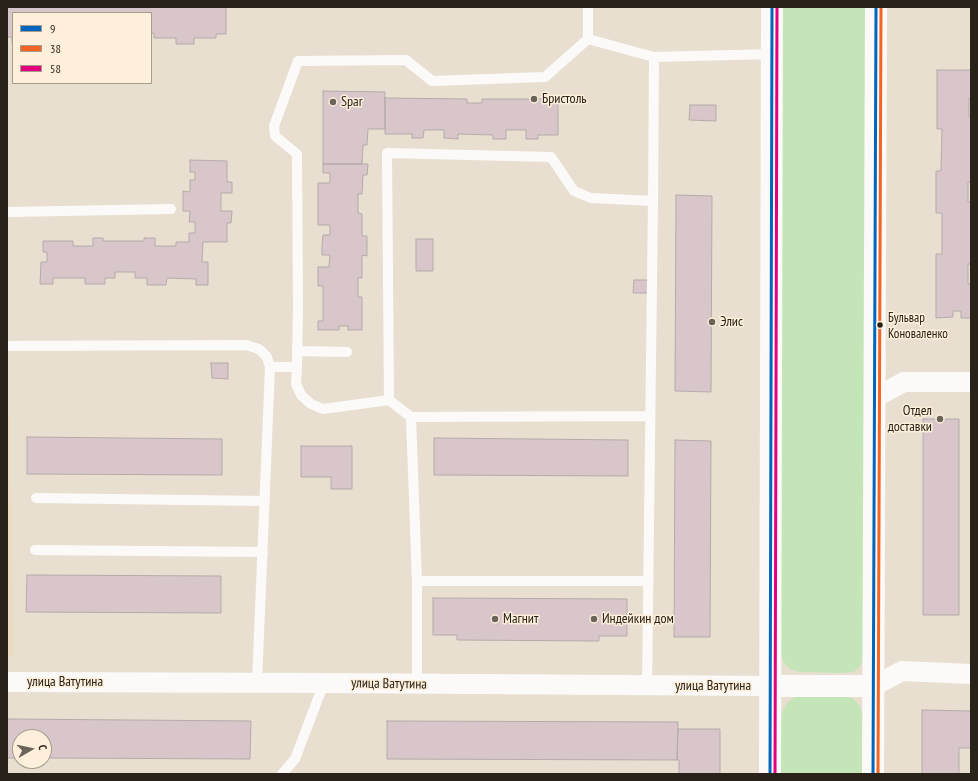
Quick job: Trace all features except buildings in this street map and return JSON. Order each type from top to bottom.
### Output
[{"type":"street","points":[[770,774],[772,7]]},
{"type":"street","points":[[873,774],[876,7]]},
{"type":"street","points":[[874,398],[904,382],[971,382]]},
{"type":"street","points":[[770,686],[874,686],[902,671],[971,674]]},
{"type":"street","name":"улица Ватутина","points":[[7,682],[770,686]]},
{"type":"lane","points":[[588,7],[588,39],[545,77],[432,81],[406,60],[298,61],[274,126],[275,136],[297,154],[296,384],[301,395],[311,404],[323,409],[389,400],[411,417],[650,416]]},
{"type":"lane","points":[[588,39],[654,57],[772,54]]},
{"type":"lane","points":[[647,686],[653,201],[650,178],[654,57]]},
{"type":"lane","points":[[389,400],[387,153],[551,157],[574,191],[591,198],[653,201]]},
{"type":"lane","points":[[7,212],[171,209]]},
{"type":"lane","points":[[7,346],[246,345],[259,349],[267,357],[270,367],[258,683]]},
{"type":"lane","points":[[297,351],[347,352]]},
{"type":"lane","points":[[270,367],[297,368]]},
{"type":"lane","points":[[411,417],[417,580],[417,684]]},
{"type":"lane","points":[[36,498],[265,501]]},
{"type":"lane","points":[[36,550],[263,552]]},
{"type":"lane","points":[[417,580],[649,581]]},
{"type":"lane","points":[[282,774],[295,759],[324,683]]},
{"type":"shaded area","points":[[7,417],[10,417],[14,656],[7,656]]},
{"type":"green space","points":[[782,7],[867,7],[866,653],[862,664],[854,672],[800,672],[790,669],[784,663],[780,651]]},
{"type":"green space","points":[[796,696],[844,696],[852,698],[859,705],[864,716],[863,774],[779,774],[780,727],[782,712],[788,702]]},
{"type":"transit line","name":"9","points":[[770,774],[772,7]]},
{"type":"transit line","name":"58","points":[[775,774],[777,7]]},
{"type":"transit line","name":"9","points":[[873,774],[876,7]]},
{"type":"transit line","name":"38","points":[[878,774],[881,7]]},
{"type":"place","name":"Бристоль","points":[[534,99]]},
{"type":"place","name":"Spar","points":[[333,102]]},
{"type":"place","name":"Элис","points":[[712,322]]},
{"type":"place","name":"Бульвар Коноваленко","points":[[880,325]]},
{"type":"place","name":"Отдел доставки","points":[[940,419]]},
{"type":"place","name":"Магнит","points":[[495,619]]},
{"type":"place","name":"Индейкин дом","points":[[594,619]]}]
